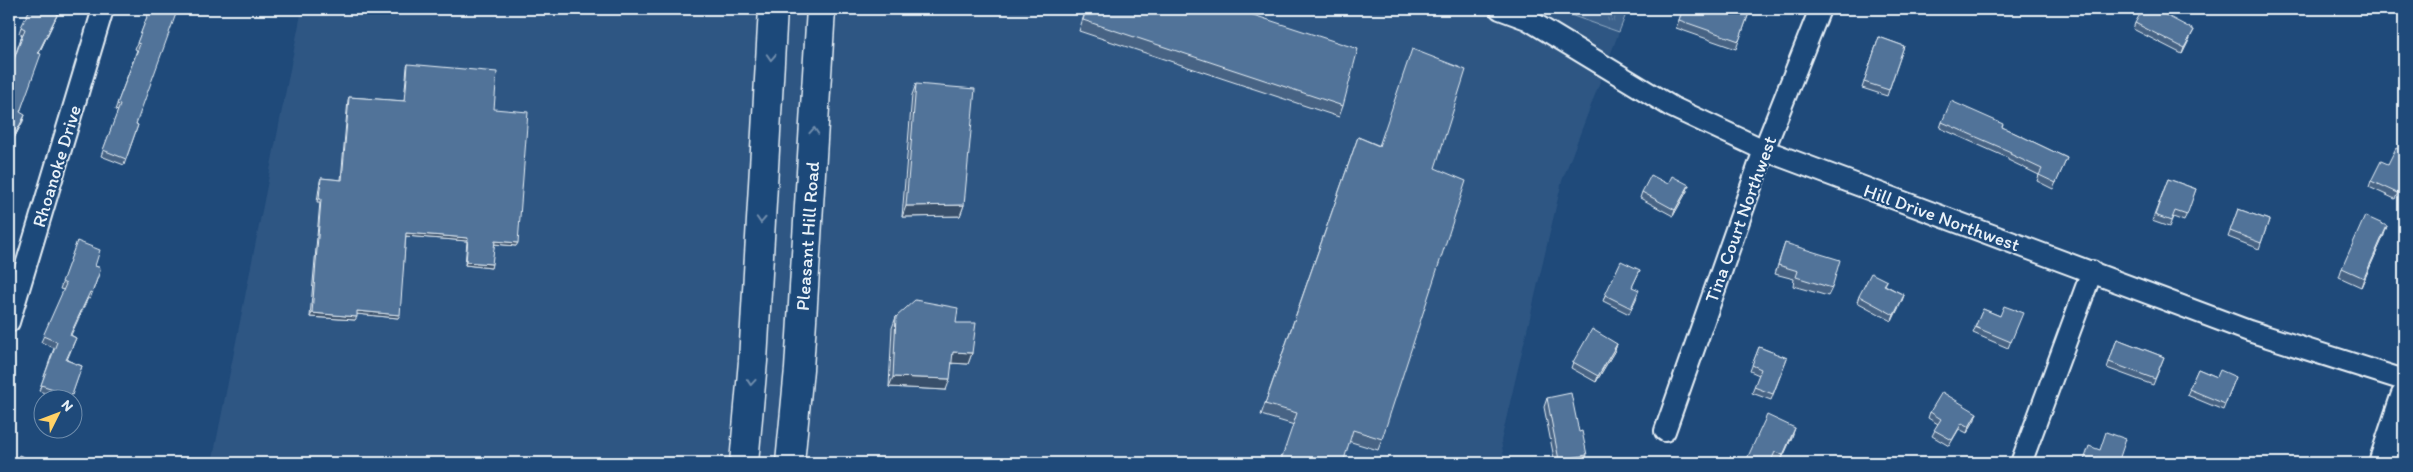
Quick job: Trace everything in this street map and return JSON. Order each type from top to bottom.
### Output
[{"type":"highway","points":[[744,463],[753,361],[774,9]]},
{"type":"highway","name":"Pleasant Hill Road","points":[[790,463],[799,369],[821,9]]},
{"type":"street","name":"Rhoanoke Drive","points":[[9,322],[103,9]]},
{"type":"street","name":"Hill Drive Northwest","points":[[1500,9],[1527,19],[1672,107],[1764,150],[2249,331],[2404,380]]},
{"type":"street","name":"Tina Court Northwest","points":[[1665,432],[1764,150],[1820,9]]},
{"type":"street","points":[[2021,463],[2092,271]]},
{"type":"street","points":[[2382,463],[2404,397]]},
{"type":"shaded area","points":[[302,9],[1553,9],[1619,32],[1562,181],[1501,441],[1505,463],[212,463]]},
{"type":"green space","points":[[1553,9],[1628,9],[1619,32]]},
{"type":"building","points":[[30,9],[60,9],[38,53],[41,54],[20,112],[25,115],[9,146],[9,73],[25,29],[21,27]]},
{"type":"building","points":[[150,9],[172,9],[177,11],[136,124],[138,125],[126,159],[103,150],[120,105],[117,104],[140,44],[137,43]]},
{"type":"building","points":[[1086,9],[1235,9],[1358,49],[1343,106],[1083,20]]},
{"type":"building","points":[[1683,9],[1735,9],[1749,13],[1739,41],[1679,20]]},
{"type":"building","points":[[2143,9],[2154,9],[2194,30],[2184,48],[2135,23]]},
{"type":"building","points":[[1879,37],[1904,46],[1889,90],[1864,82]]},
{"type":"building","points":[[1412,49],[1466,70],[1435,168],[1466,181],[1382,439],[1353,430],[1343,463],[1280,463],[1297,413],[1265,404],[1358,137],[1379,146]]},
{"type":"building","points":[[408,64],[497,72],[494,109],[528,112],[518,243],[495,241],[492,264],[466,262],[468,238],[406,233],[400,315],[357,311],[357,317],[312,313],[321,178],[342,180],[349,97],[405,101]]},
{"type":"building","points":[[916,84],[975,89],[964,205],[906,206]]},
{"type":"building","points":[[1951,101],[2003,124],[2002,127],[2067,158],[2056,183],[2039,175],[2042,169],[2010,154],[2011,152],[1942,122]]},
{"type":"building","points":[[2396,148],[2404,152],[2404,179],[2397,193],[2371,181],[2381,161],[2388,164]]},
{"type":"building","points":[[1651,175],[1668,184],[1672,176],[1689,185],[1675,210],[1642,192]]},
{"type":"building","points":[[2168,179],[2196,189],[2187,215],[2175,211],[2171,221],[2155,215]]},
{"type":"building","points":[[2238,209],[2269,220],[2261,243],[2230,231]]},
{"type":"building","points":[[2365,216],[2387,226],[2364,278],[2342,268]]},
{"type":"building","points":[[77,241],[100,250],[95,266],[101,268],[92,293],[90,292],[70,335],[76,338],[66,360],[82,366],[74,390],[56,390],[41,385],[57,342],[43,336],[66,284],[62,282]]},
{"type":"building","points":[[1785,243],[1840,260],[1832,288],[1796,277],[1798,271],[1778,265]]},
{"type":"building","points":[[1621,261],[1640,270],[1632,287],[1639,290],[1631,308],[1605,295]]},
{"type":"building","points":[[1871,273],[1887,281],[1884,285],[1904,295],[1894,315],[1859,296]]},
{"type":"building","points":[[915,300],[958,308],[956,323],[976,323],[972,353],[953,352],[950,379],[893,377],[896,317]]},
{"type":"building","points":[[2004,306],[2023,313],[2011,342],[1975,327],[1983,309],[2000,316]]},
{"type":"building","points":[[1592,329],[1617,344],[1598,376],[1573,362]]},
{"type":"building","points":[[2117,339],[2164,357],[2155,379],[2109,362]]},
{"type":"building","points":[[1759,347],[1787,358],[1773,394],[1754,387],[1761,369],[1752,365]]},
{"type":"building","points":[[2198,369],[2217,377],[2220,370],[2236,377],[2225,404],[2189,389]]},
{"type":"building","points":[[1942,392],[1977,413],[1969,427],[1962,423],[1952,440],[1934,430],[1941,419],[1930,412]]},
{"type":"building","points":[[1571,393],[1579,432],[1582,431],[1587,455],[1559,460],[1547,398]]},
{"type":"building","points":[[1767,415],[1795,428],[1783,455],[1775,452],[1770,463],[1745,463]]},
{"type":"building","points":[[2106,432],[2126,439],[2118,463],[2083,463],[2089,446],[2100,450]]},
{"type":"building","points":[[19,455],[38,463],[16,463]]}]
